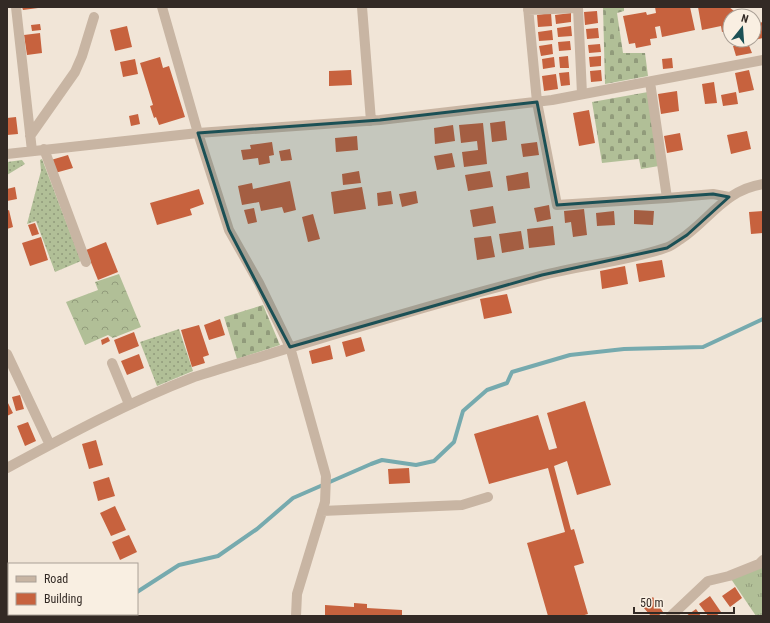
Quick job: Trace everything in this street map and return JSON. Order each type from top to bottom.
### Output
[{"type":"street","points":[[16,7],[32,151]]},
{"type":"street","points":[[162,7],[198,133],[229,230],[259,283],[290,347],[326,476],[325,502],[297,594],[296,616]]},
{"type":"street","points":[[362,7],[371,121]]},
{"type":"street","points":[[582,94],[578,8],[528,9],[537,102],[557,205],[713,194],[729,196]]},
{"type":"street","points":[[30,136],[75,72],[82,56],[94,17]]},
{"type":"street","points":[[7,154],[198,133],[371,121],[537,102],[763,60]]},
{"type":"street","points":[[650,82],[667,198]]},
{"type":"street","points":[[44,149],[86,262]]},
{"type":"street","points":[[7,468],[129,404],[194,377],[290,347],[542,275],[622,259],[667,248],[687,234],[729,196],[754,185],[763,184]]},
{"type":"street","points":[[7,354],[50,445]]},
{"type":"street","points":[[112,363],[129,404]]},
{"type":"street","points":[[322,511],[462,504],[488,498]]},
{"type":"street","points":[[671,616],[708,581],[729,576],[759,564],[763,560]]},
{"type":"highlighted area","points":[[537,102],[557,205],[713,194],[729,197],[687,235],[667,248],[542,275],[290,347],[229,230],[198,133],[380,120]]},
{"type":"green space","points":[[603,7],[624,7],[624,11],[617,13],[623,53],[645,53],[648,76],[605,84]]},
{"type":"green space","points":[[648,92],[659,166],[641,169],[639,159],[602,163],[592,102]]},
{"type":"green space","points":[[42,159],[81,261],[55,272],[36,221],[27,224],[41,171],[40,160]]},
{"type":"green space","points":[[22,160],[25,164],[7,175],[7,162]]},
{"type":"green space","points":[[119,274],[141,327],[113,338],[108,335],[85,345],[66,302],[98,290],[95,282]]},
{"type":"green space","points":[[263,305],[280,345],[237,359],[224,317]]},
{"type":"green space","points":[[179,329],[193,371],[157,386],[140,342]]},
{"type":"green space","points":[[763,560],[763,616],[756,616],[729,576]]},
{"type":"building","points":[[22,7],[38,7],[38,8],[23,10]]},
{"type":"building","points":[[655,7],[690,7],[695,30],[662,37],[660,26],[655,27],[657,38],[650,39],[651,45],[636,48],[635,43],[629,44],[623,16],[646,12],[647,15],[656,13]]},
{"type":"building","points":[[698,7],[730,8],[722,8],[722,32],[721,26],[702,30]]},
{"type":"building","points":[[597,11],[598,23],[585,25],[584,12]]},
{"type":"building","points":[[551,13],[552,26],[538,27],[537,15]]},
{"type":"building","points":[[571,13],[571,22],[556,24],[555,15]]},
{"type":"building","points":[[762,22],[763,22],[762,38]]},
{"type":"building","points":[[40,24],[41,30],[32,31],[31,25]]},
{"type":"building","points":[[127,26],[132,47],[115,51],[110,30]]},
{"type":"building","points":[[571,26],[572,36],[558,37],[557,28]]},
{"type":"building","points":[[598,28],[599,38],[587,39],[586,29]]},
{"type":"building","points":[[552,30],[553,40],[539,41],[538,32]]},
{"type":"building","points":[[40,33],[42,53],[27,55],[24,35]]},
{"type":"building","points":[[570,41],[571,50],[559,51],[558,42]]},
{"type":"building","points":[[552,44],[553,54],[541,56],[539,46]]},
{"type":"building","points":[[600,44],[601,52],[589,53],[588,45]]},
{"type":"building","points":[[734,48],[750,48],[752,53],[736,56]]},
{"type":"building","points":[[568,56],[569,68],[560,68],[559,57]]},
{"type":"building","points":[[601,56],[601,66],[590,67],[589,57]]},
{"type":"building","points":[[160,57],[163,68],[169,66],[185,117],[159,125],[156,117],[154,118],[150,106],[153,105],[140,63]]},
{"type":"building","points":[[554,57],[555,67],[543,69],[542,59]]},
{"type":"building","points":[[672,58],[673,68],[663,69],[662,59]]},
{"type":"building","points":[[135,59],[138,74],[123,77],[120,62]]},
{"type":"building","points":[[351,70],[352,85],[329,86],[329,71]]},
{"type":"building","points":[[601,70],[602,81],[591,82],[590,71]]},
{"type":"building","points":[[749,70],[754,90],[739,93],[735,73]]},
{"type":"building","points":[[569,72],[570,85],[561,86],[559,73]]},
{"type":"building","points":[[556,74],[558,89],[544,91],[542,76]]},
{"type":"building","points":[[714,82],[717,103],[705,104],[702,84]]},
{"type":"building","points":[[677,91],[679,111],[661,114],[658,94]]},
{"type":"building","points":[[736,92],[738,104],[723,106],[721,95]]},
{"type":"building","points":[[589,110],[595,143],[579,146],[573,113]]},
{"type":"building","points":[[138,114],[140,124],[131,126],[129,116]]},
{"type":"building","points":[[16,117],[18,134],[7,135],[7,118]]},
{"type":"building","points":[[505,121],[507,140],[492,142],[490,123]]},
{"type":"building","points":[[483,123],[487,164],[464,167],[462,152],[478,150],[477,141],[461,143],[459,125]]},
{"type":"building","points":[[453,125],[455,141],[435,144],[434,128]]},
{"type":"building","points":[[747,131],[751,149],[731,154],[727,135]]},
{"type":"building","points":[[680,133],[683,150],[667,153],[664,136]]},
{"type":"building","points":[[357,136],[358,150],[336,152],[335,138]]},
{"type":"building","points":[[272,142],[274,155],[269,156],[270,163],[259,165],[258,158],[243,160],[241,150],[251,149],[250,145]]},
{"type":"building","points":[[537,142],[539,155],[523,157],[521,144]]},
{"type":"building","points":[[290,149],[292,160],[281,161],[279,151]]},
{"type":"building","points":[[452,153],[455,167],[437,170],[434,156]]},
{"type":"building","points":[[68,155],[73,168],[55,173],[51,160]]},
{"type":"building","points":[[359,171],[361,183],[343,185],[342,174]]},
{"type":"building","points":[[490,171],[493,187],[468,191],[465,175]]},
{"type":"building","points":[[528,172],[530,188],[508,191],[506,176]]},
{"type":"building","points":[[290,181],[296,210],[284,213],[282,207],[261,211],[259,202],[242,205],[238,186],[252,183],[253,189]]},
{"type":"building","points":[[15,187],[17,199],[7,201],[7,189]]},
{"type":"building","points":[[362,187],[366,209],[334,214],[331,192]]},
{"type":"building","points":[[199,189],[204,204],[190,209],[192,215],[157,225],[150,203]]},
{"type":"building","points":[[391,191],[393,204],[378,206],[377,193]]},
{"type":"building","points":[[416,191],[418,203],[402,207],[399,194]]},
{"type":"building","points":[[549,205],[551,219],[537,222],[534,208]]},
{"type":"building","points":[[493,206],[496,223],[473,227],[470,210]]},
{"type":"building","points":[[254,208],[257,222],[248,224],[244,210]]},
{"type":"building","points":[[584,209],[587,235],[573,237],[571,222],[565,223],[564,211]]},
{"type":"building","points":[[9,210],[13,227],[7,229],[7,211]]},
{"type":"building","points":[[634,210],[654,211],[653,225],[634,224]]},
{"type":"building","points":[[614,211],[615,225],[597,226],[596,213]]},
{"type":"building","points":[[763,211],[763,233],[751,234],[749,212]]},
{"type":"building","points":[[313,214],[320,239],[308,242],[302,217]]},
{"type":"building","points":[[35,223],[39,234],[32,236],[28,225]]},
{"type":"building","points":[[553,226],[555,245],[529,248],[527,229]]},
{"type":"building","points":[[521,231],[524,249],[502,253],[499,234]]},
{"type":"building","points":[[491,236],[495,257],[477,260],[474,238]]},
{"type":"building","points":[[41,237],[48,260],[30,266],[22,243]]},
{"type":"building","points":[[106,242],[118,272],[98,280],[86,250]]},
{"type":"building","points":[[662,260],[665,277],[639,282],[636,264]]},
{"type":"building","points":[[625,266],[628,284],[602,289],[600,271]]},
{"type":"building","points":[[507,294],[512,313],[484,319],[480,299]]},
{"type":"building","points":[[220,319],[225,335],[209,340],[204,325]]},
{"type":"building","points":[[199,325],[209,355],[203,357],[205,363],[192,367],[181,330]]},
{"type":"building","points":[[134,332],[139,346],[119,354],[114,340]]},
{"type":"building","points":[[108,337],[110,341],[102,345],[101,340]]},
{"type":"building","points":[[361,337],[365,351],[346,357],[342,342]]},
{"type":"building","points":[[330,345],[333,359],[312,364],[309,351]]},
{"type":"building","points":[[139,354],[144,368],[127,375],[121,361]]},
{"type":"building","points":[[20,395],[24,409],[16,411],[12,397]]},
{"type":"building","points":[[7,401],[13,413],[7,416]]},
{"type":"building","points":[[585,401],[611,485],[577,495],[567,461],[554,466],[571,530],[574,529],[584,563],[574,566],[588,614],[581,616],[548,616],[527,543],[565,532],[548,468],[489,484],[474,434],[538,415],[549,450],[557,448],[547,413]]},
{"type":"building","points":[[28,422],[36,441],[25,446],[17,426]]},
{"type":"building","points":[[96,440],[103,465],[89,469],[82,444]]},
{"type":"building","points":[[409,468],[410,483],[389,484],[388,469]]},
{"type":"building","points":[[109,477],[115,496],[98,501],[93,482]]},
{"type":"building","points":[[115,506],[126,530],[111,536],[100,513]]},
{"type":"building","points":[[129,535],[137,552],[120,560],[112,542]]},
{"type":"building","points":[[735,587],[742,598],[730,607],[722,596]]},
{"type":"building","points":[[710,596],[721,612],[716,616],[708,616],[699,604]]},
{"type":"building","points":[[653,597],[663,612],[658,616],[651,616],[642,606]]},
{"type":"building","points":[[354,603],[367,604],[367,608],[402,610],[402,616],[325,616],[325,605],[354,607]]},
{"type":"building","points":[[696,609],[701,616],[686,616]]},
{"type":"waterway","points":[[138,591],[179,565],[218,556],[257,529],[293,498],[382,460],[416,465],[434,461],[454,442],[463,411],[487,390],[507,383],[512,372],[570,355],[624,349],[703,347],[763,319]]}]
